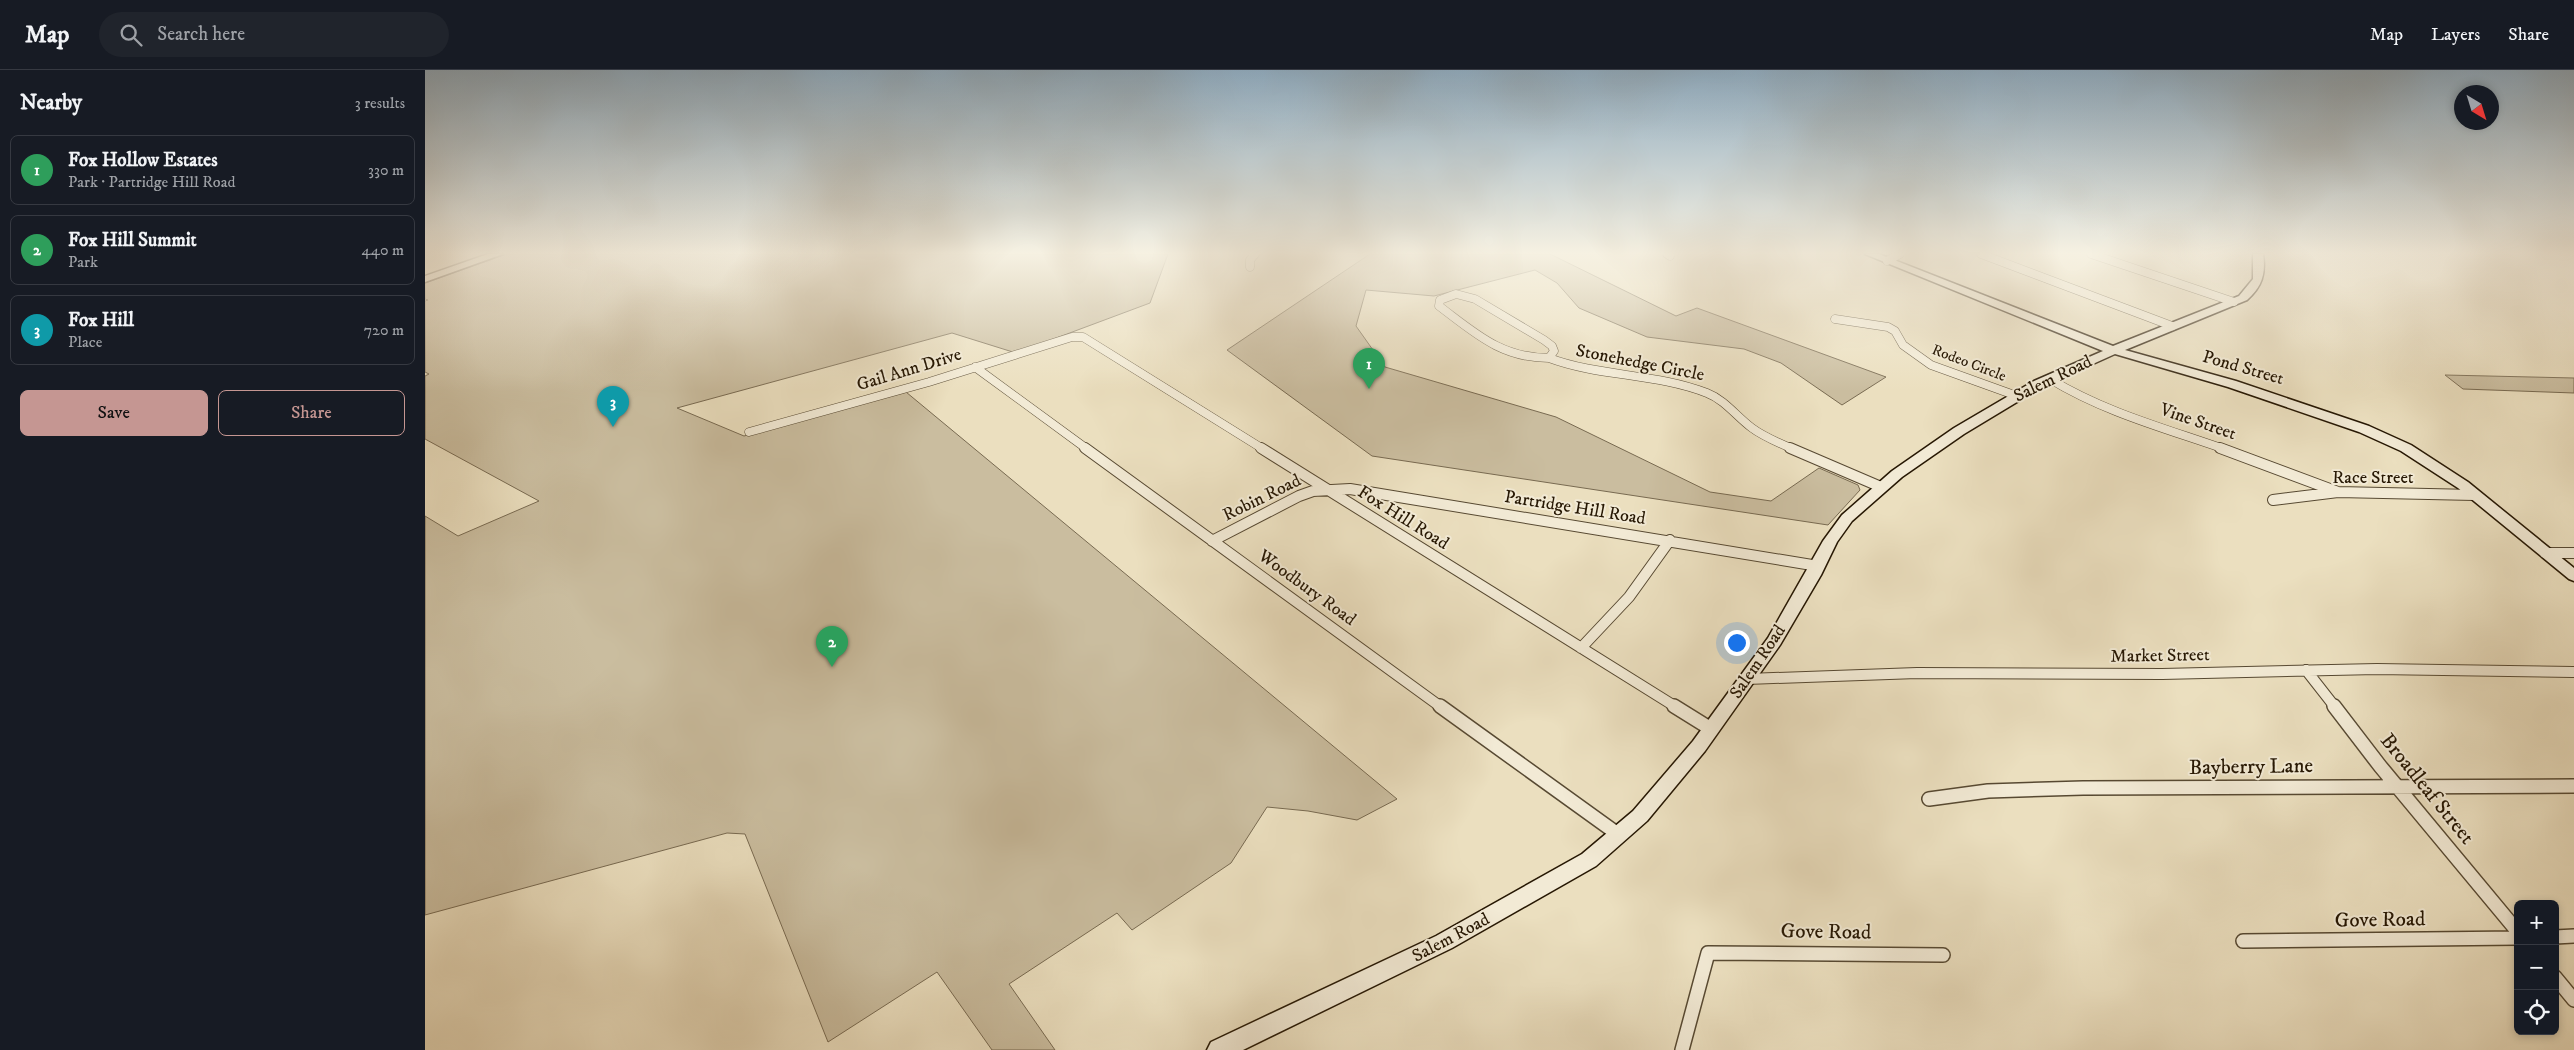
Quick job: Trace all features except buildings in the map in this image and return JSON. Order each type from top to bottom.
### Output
[{"type":"main road","name":"Pond Street","points":[[1982,300],[2114,350],[2276,398],[2364,429],[2406,448],[2474,495],[2574,576]]},
{"type":"main road","name":"Salem Road","points":[[1219,1050],[1452,938],[1589,860],[1640,816],[1711,729],[1774,641],[1818,566],[1830,541],[1847,518],[1881,487],[1920,457],[2017,396],[2114,350],[2238,300]]},
{"type":"street","name":"Stonehedge Circle","points":[[1441,300],[1439,306],[1473,332],[1517,356],[1531,359],[1549,358],[1573,368],[1590,372],[1665,382],[1705,392],[1725,403],[1752,429],[1881,487]]},
{"type":"street","name":"Stonehedge Circle","points":[[1476,300],[1552,346],[1554,351],[1549,358]]},
{"type":"street","points":[[2102,300],[2172,326]]},
{"type":"street","points":[[2227,300],[2234,302]]},
{"type":"street","name":"Rodeo Circle","points":[[1835,319],[1872,323],[1888,328],[1895,331],[1903,344],[1931,365],[2017,396]]},
{"type":"street","name":"Gail Ann Drive","points":[[749,432],[830,411],[1077,336]]},
{"type":"street","name":"Fox Hill Road","points":[[1077,336],[1083,337],[1711,729]]},
{"type":"street","name":"Woodbury Road","points":[[975,367],[1619,835]]},
{"type":"street","name":"Vine Street","points":[[2050,379],[2089,402],[2259,461],[2317,486],[2338,492]]},
{"type":"street","name":"Partridge Hill Road","points":[[1327,489],[1350,489],[1670,540],[1818,566]]},
{"type":"street","name":"Robin Road","points":[[1212,541],[1275,506],[1313,490],[1327,489]]},
{"type":"street","name":"Race Street","points":[[2273,500],[2338,492],[2474,495]]},
{"type":"street","points":[[1581,648],[1614,615],[1639,585],[1670,540]]},
{"type":"street","points":[[2545,553],[2574,553]]},
{"type":"street","name":"Market Street","points":[[1747,679],[1917,673],[2162,674],[2377,668],[2573,672]]},
{"type":"street","name":"Broadleaf Street","points":[[2306,670],[2397,786],[2514,927]]},
{"type":"street","name":"Bayberry Lane","points":[[1929,799],[1988,791],[2064,789],[2574,786]]},
{"type":"street","points":[[2559,937],[2574,936]]},
{"type":"street","name":"Gove Road","points":[[2243,941],[2514,938]]},
{"type":"street","name":"Gove Road","points":[[1682,1050],[1699,980],[1708,953],[1943,955]]},
{"type":"street","points":[[2559,982],[2574,1000]]},
{"type":"shaded area","points":[[1151,300],[1150,303],[1016,353],[952,333],[677,408],[744,436],[906,392],[1397,799],[1357,820],[1308,811],[1267,807],[1231,863],[1132,930],[1117,913],[1009,984],[1055,1050],[992,1050],[937,972],[828,1042],[745,834],[727,833],[425,915],[425,516],[458,536],[539,501],[425,439],[425,376],[429,374],[425,372],[425,301]]},
{"type":"shaded area","points":[[1302,300],[1363,300],[1356,326],[1385,367],[1556,417],[1710,492],[1771,501],[1819,468],[1858,485],[1860,490],[1828,525],[1372,456],[1227,350]]},
{"type":"shaded area","points":[[1572,300],[1643,300],[1676,316],[1697,308],[1886,377],[1842,405],[1781,363],[1744,349],[1647,337],[1579,308]]},
{"type":"shaded area","points":[[2445,375],[2574,378],[2574,393],[2463,389]]},
{"type":"place","name":"Fox Hollow Estates","points":[[1369,389]]},
{"type":"place","name":"Fox Hill","points":[[613,427]]},
{"type":"place","name":"Fox Hill Summit","points":[[832,667]]}]
